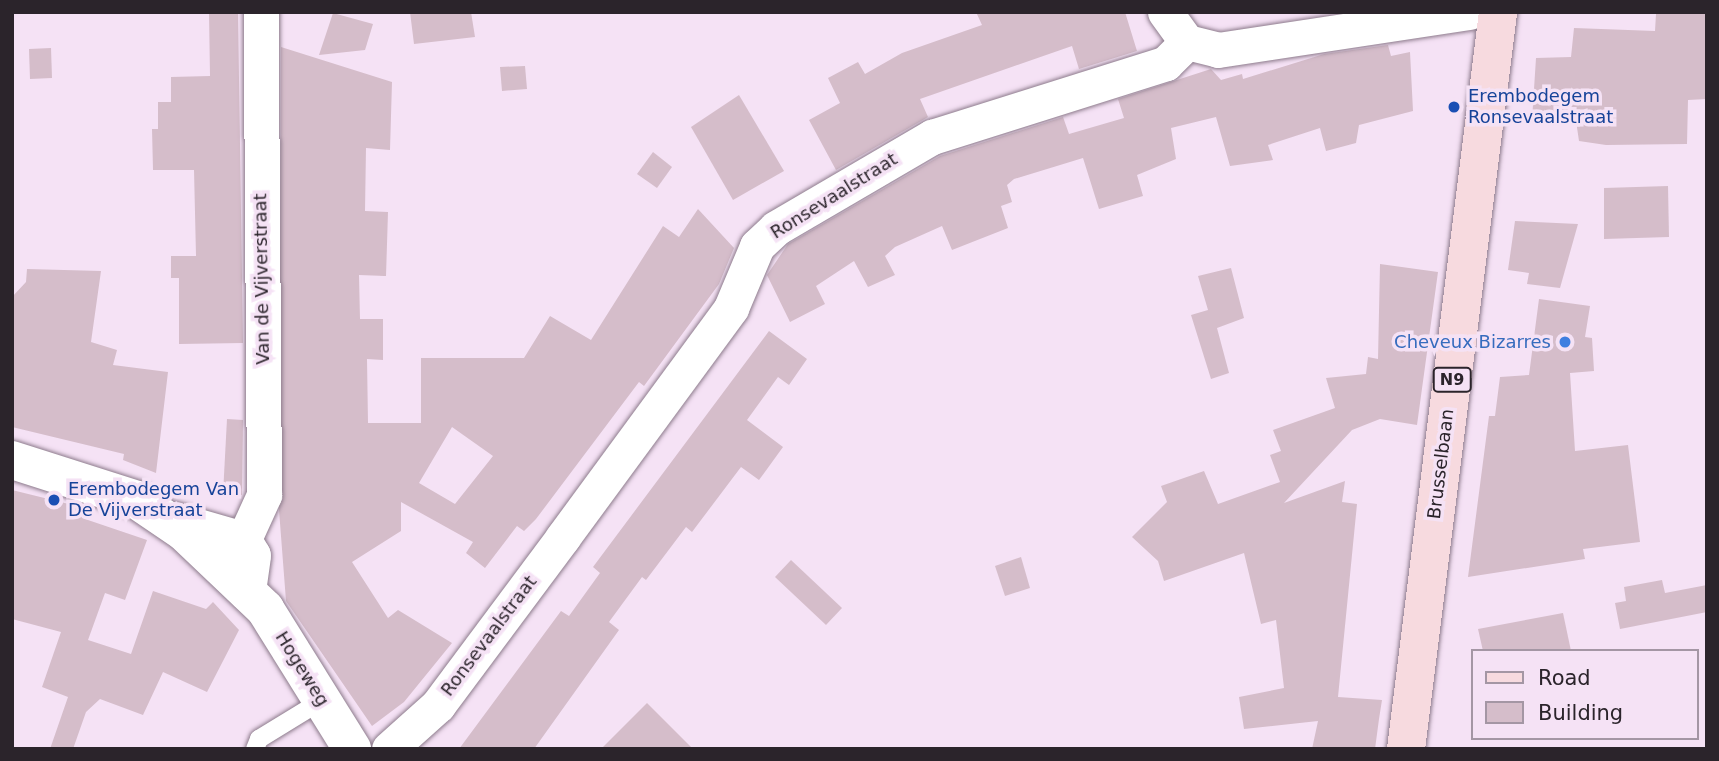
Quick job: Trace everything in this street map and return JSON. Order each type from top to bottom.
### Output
[{"type":"main road","name":"Brusselbaan","points":[[1406,749],[1499,12]]},
{"type":"street","name":"Van de Vijverstraat","points":[[243,541],[264,495],[261,12]]},
{"type":"street","points":[[1165,12],[1187,42],[1218,50],[1469,12]]},
{"type":"street","name":"Ronsevaalstraat","points":[[389,749],[438,705],[555,548],[731,308],[757,246],[776,228],[932,137],[1166,63],[1187,42]]},
{"type":"street","name":"Hogeweg","points":[[12,460],[77,476],[162,517],[243,541]]},
{"type":"street","name":"Hogeweg","points":[[162,517],[265,609],[352,749]]},
{"type":"street","points":[[243,541],[252,556],[247,592]]},
{"type":"lane","points":[[255,749],[259,739],[321,701]]},
{"type":"building","points":[[209,12],[238,12],[243,343],[179,344],[179,278],[171,278],[171,256],[196,256],[194,170],[153,170],[152,129],[158,129],[158,102],[171,102],[171,77],[210,76]]},
{"type":"building","points":[[410,12],[471,12],[475,37],[414,44]]},
{"type":"building","points":[[976,12],[1125,12],[1137,51],[1079,69],[1072,46],[920,99],[928,117],[836,170],[809,120],[840,103],[828,78],[858,62],[865,74],[902,53],[982,25]]},
{"type":"building","points":[[333,13],[373,24],[365,50],[319,55]]},
{"type":"building","points":[[1656,14],[1707,14],[1707,99],[1688,100],[1687,144],[1606,145],[1579,141],[1575,114],[1532,120],[1536,58],[1571,57],[1574,28],[1655,31]]},
{"type":"building","points":[[1388,45],[1391,56],[1410,52],[1413,111],[1359,125],[1356,143],[1326,151],[1320,128],[1268,145],[1273,160],[1230,166],[1216,117],[1171,128],[1176,159],[1137,175],[1143,196],[1099,209],[1083,158],[1014,179],[1007,185],[1012,202],[1001,206],[1008,228],[952,250],[942,226],[895,247],[885,256],[895,275],[868,287],[854,261],[816,286],[825,304],[790,322],[767,275],[788,244],[940,156],[1063,117],[1069,134],[1124,118],[1118,99],[1211,69],[1221,80],[1242,74],[1243,79],[1324,54]]},
{"type":"building","points":[[281,47],[392,82],[390,150],[366,148],[365,211],[388,212],[386,276],[359,275],[360,319],[383,319],[383,360],[367,359],[368,423],[421,423],[421,358],[524,358],[550,316],[591,340],[663,226],[679,237],[698,209],[734,248],[719,284],[644,386],[639,382],[536,519],[524,531],[517,526],[485,568],[466,553],[473,542],[401,502],[401,531],[352,562],[388,618],[398,610],[452,643],[404,702],[372,726],[286,601],[279,510]],"holes":[[[452,427],[493,456],[455,504],[419,483]]]},
{"type":"building","points":[[51,48],[52,78],[30,79],[29,49]]},
{"type":"building","points":[[525,66],[527,89],[502,91],[500,67]]},
{"type":"building","points":[[739,95],[784,171],[733,200],[691,127]]},
{"type":"building","points":[[653,152],[672,167],[657,188],[637,174]]},
{"type":"building","points":[[1668,186],[1669,237],[1604,239],[1604,188]]},
{"type":"building","points":[[1515,221],[1578,224],[1560,288],[1527,284],[1529,273],[1508,270]]},
{"type":"building","points":[[1380,264],[1438,272],[1417,425],[1380,419],[1352,430],[1284,503],[1345,481],[1342,502],[1357,504],[1338,697],[1382,700],[1375,749],[1312,749],[1318,721],[1244,729],[1239,697],[1284,688],[1276,620],[1261,624],[1244,553],[1164,581],[1158,561],[1132,537],[1167,502],[1161,486],[1204,471],[1218,504],[1280,482],[1270,455],[1281,451],[1273,430],[1335,408],[1326,378],[1366,374],[1368,357],[1378,359]]},
{"type":"building","points":[[1231,268],[1244,318],[1217,328],[1229,373],[1211,379],[1191,315],[1208,310],[1198,276]]},
{"type":"building","points":[[27,269],[101,271],[91,342],[117,350],[113,365],[168,372],[156,473],[123,460],[124,454],[12,427],[12,297],[26,282]]},
{"type":"building","points":[[1539,299],[1590,306],[1585,337],[1592,338],[1594,371],[1570,373],[1575,451],[1628,445],[1640,542],[1583,549],[1585,559],[1468,577],[1489,416],[1495,416],[1500,377],[1529,375]]},
{"type":"building","points":[[769,331],[807,359],[789,385],[778,377],[747,420],[783,447],[759,480],[741,467],[692,532],[686,527],[646,580],[642,577],[609,622],[619,630],[534,749],[459,749],[561,611],[569,616],[600,573],[593,567]]},
{"type":"building","points":[[227,419],[243,420],[242,495],[223,494]]},
{"type":"building","points":[[12,490],[85,508],[82,518],[147,540],[125,600],[105,593],[88,640],[131,654],[153,591],[206,609],[213,602],[239,630],[207,692],[163,672],[143,715],[100,699],[86,712],[73,749],[50,749],[68,697],[42,687],[61,632],[12,619]]},
{"type":"building","points":[[1021,557],[1030,588],[1005,596],[995,566]]},
{"type":"building","points":[[791,560],[842,608],[826,625],[775,577]]},
{"type":"building","points":[[1662,580],[1665,593],[1707,585],[1707,612],[1620,629],[1615,603],[1626,601],[1624,587]]},
{"type":"building","points":[[1563,613],[1571,649],[1483,649],[1478,629]]},
{"type":"building","points":[[647,703],[693,749],[601,749]]},
{"type":"place","name":"Erembodegem Ronsevaalstraat","points":[[1454,107]]},
{"type":"place","name":"Cheveux Bizarres","points":[[1565,342]]},
{"type":"place","name":"Erembodegem Van De Vijverstraat","points":[[54,500]]}]
